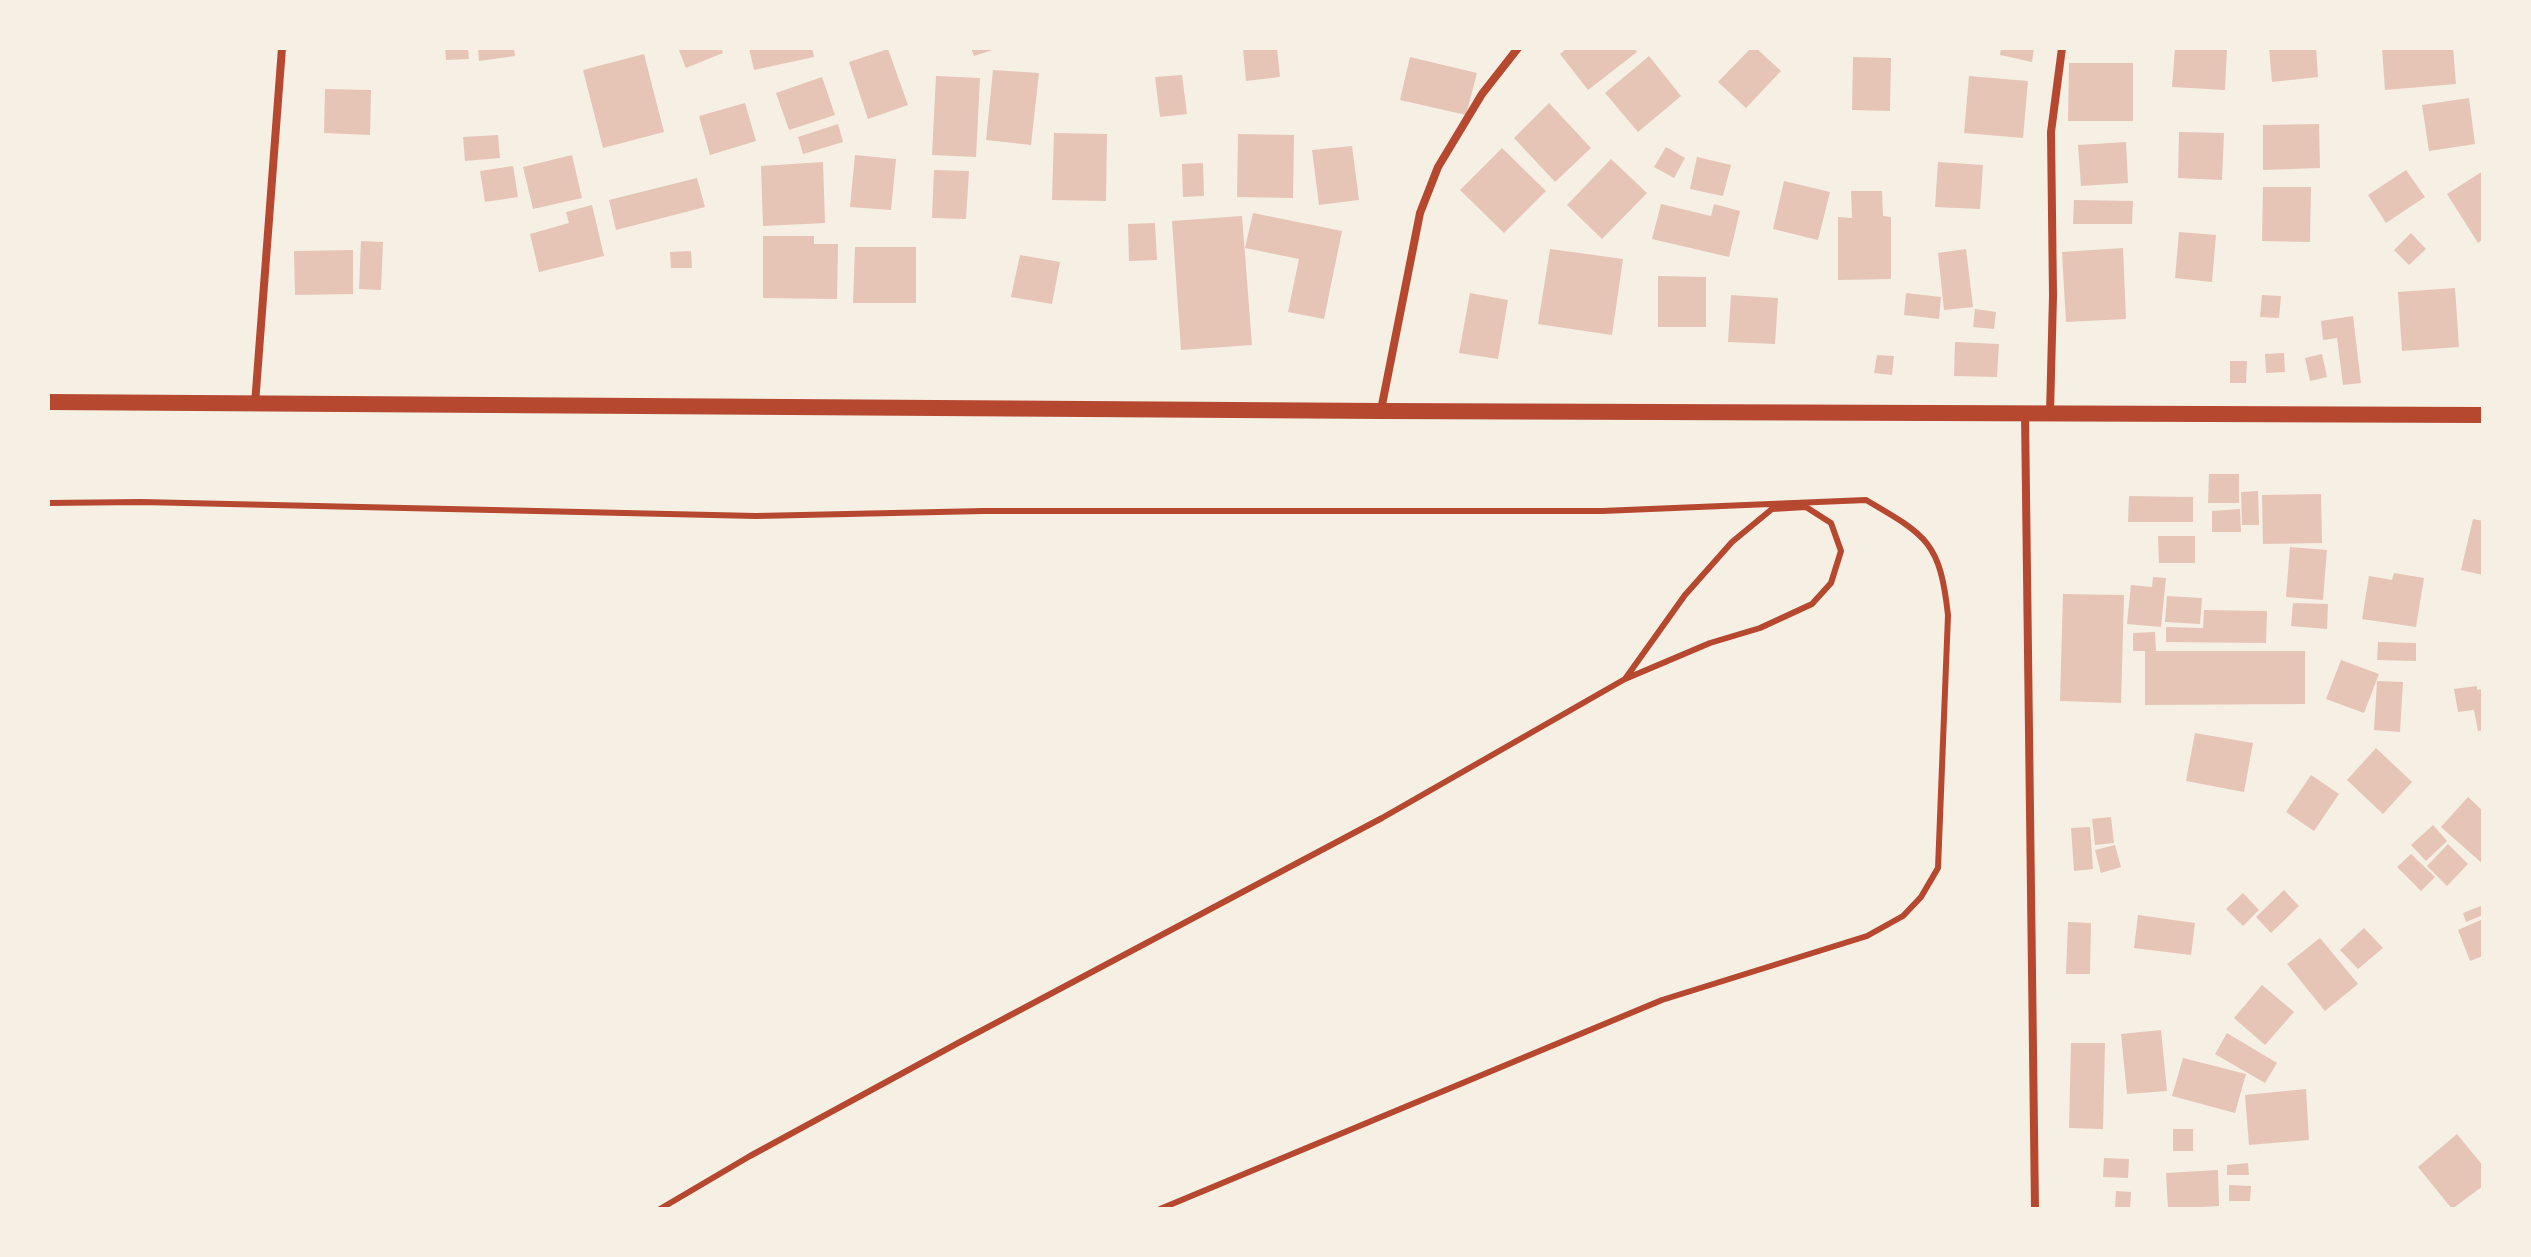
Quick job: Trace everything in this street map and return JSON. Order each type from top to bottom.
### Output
[{"type":"main road","points":[[48,402],[2483,415]]},
{"type":"street","points":[[255,405],[282,48]]},
{"type":"street","points":[[1381,411],[1420,213],[1438,167],[1482,94],[1518,48]]},
{"type":"street","points":[[2050,414],[2053,296],[2051,132],[2062,48]]},
{"type":"street","points":[[2025,414],[2035,1209]]},
{"type":"lane","points":[[48,503],[157,502],[756,516],[984,511],[1602,511],[1866,500],[1928,542],[1943,575],[1948,615],[1938,868],[1921,897],[1903,916],[1867,936],[1662,1000],[1160,1209]]},
{"type":"lane","points":[[660,1209],[750,1156],[958,1043],[1382,818],[1625,679],[1710,643],[1760,628],[1812,604],[1831,583],[1841,551],[1831,523],[1806,507],[1772,509],[1732,542],[1685,595],[1625,679]]},
{"type":"building","points":[[445,48],[468,48],[469,59],[446,60]]},
{"type":"building","points":[[478,48],[514,48],[515,56],[479,61]]},
{"type":"building","points":[[678,48],[721,48],[723,53],[686,68]]},
{"type":"building","points":[[749,48],[812,48],[814,57],[754,70]]},
{"type":"building","points":[[971,48],[996,48],[996,49],[974,56]]},
{"type":"building","points":[[1243,48],[1277,48],[1280,77],[1246,81]]},
{"type":"building","points":[[1567,48],[1634,48],[1637,52],[1588,90],[1560,54]]},
{"type":"building","points":[[1751,48],[1756,48],[1781,71],[1746,108],[1718,82]]},
{"type":"building","points":[[2001,48],[2034,48],[2032,62],[2000,55]]},
{"type":"building","points":[[2175,48],[2227,48],[2225,90],[2172,87]]},
{"type":"building","points":[[2269,48],[2316,48],[2318,77],[2272,82]]},
{"type":"building","points":[[2382,48],[2453,48],[2456,84],[2385,90]]},
{"type":"building","points":[[888,49],[908,105],[868,119],[849,62]]},
{"type":"building","points":[[644,54],[664,132],[603,148],[583,70]]},
{"type":"building","points":[[1649,56],[1681,96],[1638,132],[1605,93]]},
{"type":"building","points":[[1410,57],[1477,73],[1466,115],[1400,100]]},
{"type":"building","points":[[1853,57],[1891,58],[1890,111],[1852,110]]},
{"type":"building","points":[[2069,63],[2133,63],[2133,121],[2068,121]]},
{"type":"building","points":[[993,70],[1039,73],[1031,145],[986,140]]},
{"type":"building","points":[[1182,75],[1187,114],[1160,117],[1155,77]]},
{"type":"building","points":[[936,76],[980,78],[976,157],[932,155]]},
{"type":"building","points":[[1969,76],[2028,81],[2023,138],[1964,133]]},
{"type":"building","points":[[822,77],[835,115],[789,130],[776,93]]},
{"type":"building","points":[[325,89],[371,90],[370,135],[324,133]]},
{"type":"building","points":[[2469,98],[2475,144],[2429,151],[2422,105]]},
{"type":"building","points":[[745,103],[756,141],[710,155],[699,116]]},
{"type":"building","points":[[1549,103],[1591,148],[1555,182],[1514,138]]},
{"type":"building","points":[[838,124],[843,142],[803,154],[798,137]]},
{"type":"building","points":[[2319,124],[2320,168],[2263,170],[2263,125]]},
{"type":"building","points":[[2179,132],[2224,133],[2222,180],[2178,178]]},
{"type":"building","points":[[1054,133],[1107,134],[1106,201],[1052,200]]},
{"type":"building","points":[[1238,134],[1294,135],[1293,198],[1237,197]]},
{"type":"building","points":[[498,135],[500,158],[465,161],[463,137]]},
{"type":"building","points":[[2126,142],[2128,183],[2081,186],[2078,145]]},
{"type":"building","points":[[1352,146],[1359,200],[1319,205],[1312,150]]},
{"type":"building","points":[[1666,147],[1685,158],[1674,178],[1654,167]]},
{"type":"building","points":[[1502,148],[1546,191],[1504,233],[1460,190]]},
{"type":"building","points":[[572,155],[582,198],[533,209],[523,167]]},
{"type":"building","points":[[855,155],[896,159],[891,210],[850,207]]},
{"type":"building","points":[[1697,157],[1731,165],[1723,196],[1690,189]]},
{"type":"building","points":[[1611,159],[1647,193],[1602,239],[1567,205]]},
{"type":"building","points":[[823,162],[825,223],[763,226],[761,166]]},
{"type":"building","points":[[1938,162],[1983,165],[1980,209],[1935,207]]},
{"type":"building","points":[[1203,163],[1204,196],[1183,197],[1182,164]]},
{"type":"building","points":[[513,166],[518,197],[485,202],[480,171]]},
{"type":"building","points":[[934,170],[969,171],[966,219],[932,218]]},
{"type":"building","points":[[2406,170],[2425,197],[2386,223],[2368,195]]},
{"type":"building","points":[[2483,171],[2483,239],[2478,243],[2447,194]]},
{"type":"building","points":[[697,178],[705,207],[616,230],[609,200]]},
{"type":"building","points":[[1784,181],[1830,192],[1818,240],[1773,229]]},
{"type":"building","points":[[2263,187],[2311,187],[2310,242],[2262,241]]},
{"type":"building","points":[[1851,191],[1882,191],[1883,216],[1891,217],[1891,279],[1838,280],[1838,217],[1852,218]]},
{"type":"building","points":[[2074,200],[2133,201],[2132,224],[2073,224]]},
{"type":"building","points":[[1661,204],[1711,216],[1714,204],[1740,211],[1729,257],[1652,239]]},
{"type":"building","points":[[592,205],[604,256],[539,272],[530,234],[569,223],[566,212]]},
{"type":"building","points":[[1253,213],[1342,231],[1324,319],[1288,312],[1299,259],[1245,248]]},
{"type":"building","points":[[1242,216],[1252,345],[1181,350],[1172,221]]},
{"type":"building","points":[[1155,223],[1157,260],[1129,261],[1128,224]]},
{"type":"building","points":[[2179,232],[2216,235],[2212,282],[2175,278]]},
{"type":"building","points":[[2411,233],[2426,249],[2409,265],[2394,250]]},
{"type":"building","points":[[763,236],[814,236],[814,244],[838,244],[837,299],[763,298]]},
{"type":"building","points":[[361,241],[383,242],[381,290],[359,289]]},
{"type":"building","points":[[855,247],[916,247],[916,303],[853,303]]},
{"type":"building","points":[[2123,248],[2126,319],[2066,322],[2062,252]]},
{"type":"building","points":[[1550,249],[1623,259],[1612,335],[1538,324]]},
{"type":"building","points":[[1966,249],[1973,307],[1944,310],[1938,253]]},
{"type":"building","points":[[353,250],[353,294],[295,295],[294,251]]},
{"type":"building","points":[[691,251],[692,268],[671,268],[670,252]]},
{"type":"building","points":[[1020,255],[1060,262],[1052,304],[1011,297]]},
{"type":"building","points":[[1658,276],[1706,277],[1706,327],[1658,327]]},
{"type":"building","points":[[2455,288],[2459,347],[2402,351],[2398,292]]},
{"type":"building","points":[[1470,293],[1508,300],[1498,359],[1459,353]]},
{"type":"building","points":[[1906,293],[1941,297],[1939,319],[1904,315]]},
{"type":"building","points":[[1731,295],[1778,298],[1775,344],[1728,342]]},
{"type":"building","points":[[2262,295],[2281,296],[2279,318],[2260,317]]},
{"type":"building","points":[[1975,309],[1996,312],[1994,329],[1973,327]]},
{"type":"building","points":[[2353,316],[2361,383],[2343,385],[2337,338],[2323,340],[2321,321]]},
{"type":"building","points":[[1955,342],[1999,344],[1997,377],[1954,376]]},
{"type":"building","points":[[2284,353],[2285,372],[2266,373],[2265,354]]},
{"type":"building","points":[[2322,354],[2327,377],[2310,381],[2305,358]]},
{"type":"building","points":[[1877,355],[1894,356],[1892,375],[1874,373]]},
{"type":"building","points":[[2230,361],[2247,361],[2246,383],[2230,383]]},
{"type":"building","points":[[2209,474],[2239,474],[2239,503],[2208,503]]},
{"type":"building","points":[[2258,491],[2259,525],[2242,525],[2241,492]]},
{"type":"building","points":[[2321,494],[2322,543],[2263,544],[2262,495]]},
{"type":"building","points":[[2129,496],[2193,497],[2193,522],[2128,522]]},
{"type":"building","points":[[2240,509],[2241,532],[2212,532],[2212,511]]},
{"type":"building","points":[[2473,519],[2483,521],[2483,575],[2461,570]]},
{"type":"building","points":[[2158,536],[2195,536],[2195,563],[2159,563]]},
{"type":"building","points":[[2290,547],[2327,550],[2323,600],[2286,597]]},
{"type":"building","points":[[2394,573],[2424,578],[2416,627],[2362,619],[2369,576],[2392,580]]},
{"type":"building","points":[[2153,577],[2166,578],[2161,627],[2127,624],[2131,585],[2152,587]]},
{"type":"building","points":[[2063,594],[2124,595],[2121,703],[2060,701]]},
{"type":"building","points":[[2167,596],[2202,598],[2200,624],[2165,622]]},
{"type":"building","points":[[2293,603],[2328,604],[2327,629],[2291,626]]},
{"type":"building","points":[[2204,610],[2267,611],[2266,643],[2166,642],[2166,627],[2203,628]]},
{"type":"building","points":[[2155,632],[2156,651],[2305,651],[2305,704],[2145,705],[2145,651],[2133,651],[2133,633]]},
{"type":"building","points":[[2378,642],[2416,643],[2416,661],[2377,660]]},
{"type":"building","points":[[2341,660],[2379,674],[2364,713],[2326,699]]},
{"type":"building","points":[[2377,681],[2403,682],[2400,732],[2374,730]]},
{"type":"building","points":[[2477,686],[2477,690],[2483,689],[2483,730],[2478,731],[2474,710],[2458,712],[2454,689]]},
{"type":"building","points":[[2195,733],[2253,743],[2244,792],[2186,781]]},
{"type":"building","points":[[2376,748],[2412,782],[2383,814],[2347,780]]},
{"type":"building","points":[[2311,775],[2339,794],[2314,831],[2286,812]]},
{"type":"building","points":[[2468,797],[2483,811],[2483,864],[2441,827]]},
{"type":"building","points":[[2111,817],[2114,843],[2095,845],[2092,819]]},
{"type":"building","points":[[2433,825],[2447,841],[2426,861],[2411,845]]},
{"type":"building","points":[[2090,827],[2093,869],[2074,871],[2071,828]]},
{"type":"building","points":[[2448,844],[2468,864],[2447,886],[2427,866]]},
{"type":"building","points":[[2115,845],[2121,867],[2101,873],[2095,850]]},
{"type":"building","points":[[2411,854],[2435,877],[2421,891],[2397,867]]},
{"type":"building","points":[[2284,890],[2299,906],[2271,933],[2256,917]]},
{"type":"building","points":[[2243,893],[2259,910],[2243,926],[2226,909]]},
{"type":"building","points":[[2483,905],[2483,915],[2466,922],[2463,913]]},
{"type":"building","points":[[2138,915],[2195,923],[2191,955],[2134,948]]},
{"type":"building","points":[[2483,919],[2483,956],[2470,961],[2458,930]]},
{"type":"building","points":[[2068,922],[2091,923],[2090,974],[2066,974]]},
{"type":"building","points":[[2364,928],[2383,948],[2358,969],[2340,950]]},
{"type":"building","points":[[2320,938],[2358,984],[2325,1011],[2287,964]]},
{"type":"building","points":[[2262,985],[2294,1012],[2265,1045],[2234,1018]]},
{"type":"building","points":[[2161,1030],[2167,1091],[2127,1094],[2121,1034]]},
{"type":"building","points":[[2227,1033],[2277,1063],[2265,1083],[2215,1054]]},
{"type":"building","points":[[2071,1043],[2105,1043],[2103,1129],[2069,1128]]},
{"type":"building","points":[[2183,1058],[2246,1074],[2235,1113],[2172,1096]]},
{"type":"building","points":[[2306,1089],[2309,1140],[2249,1145],[2245,1095]]},
{"type":"building","points":[[2173,1129],[2193,1129],[2193,1151],[2173,1151]]},
{"type":"building","points":[[2457,1134],[2483,1166],[2483,1186],[2452,1209],[2418,1167]]},
{"type":"building","points":[[2104,1158],[2129,1159],[2128,1178],[2103,1177]]},
{"type":"building","points":[[2248,1163],[2249,1175],[2227,1175],[2227,1165]]},
{"type":"building","points":[[2218,1170],[2219,1206],[2168,1209],[2166,1173]]},
{"type":"building","points":[[2229,1185],[2251,1186],[2250,1201],[2229,1201]]},
{"type":"building","points":[[2116,1191],[2131,1192],[2130,1209],[2115,1209]]}]
